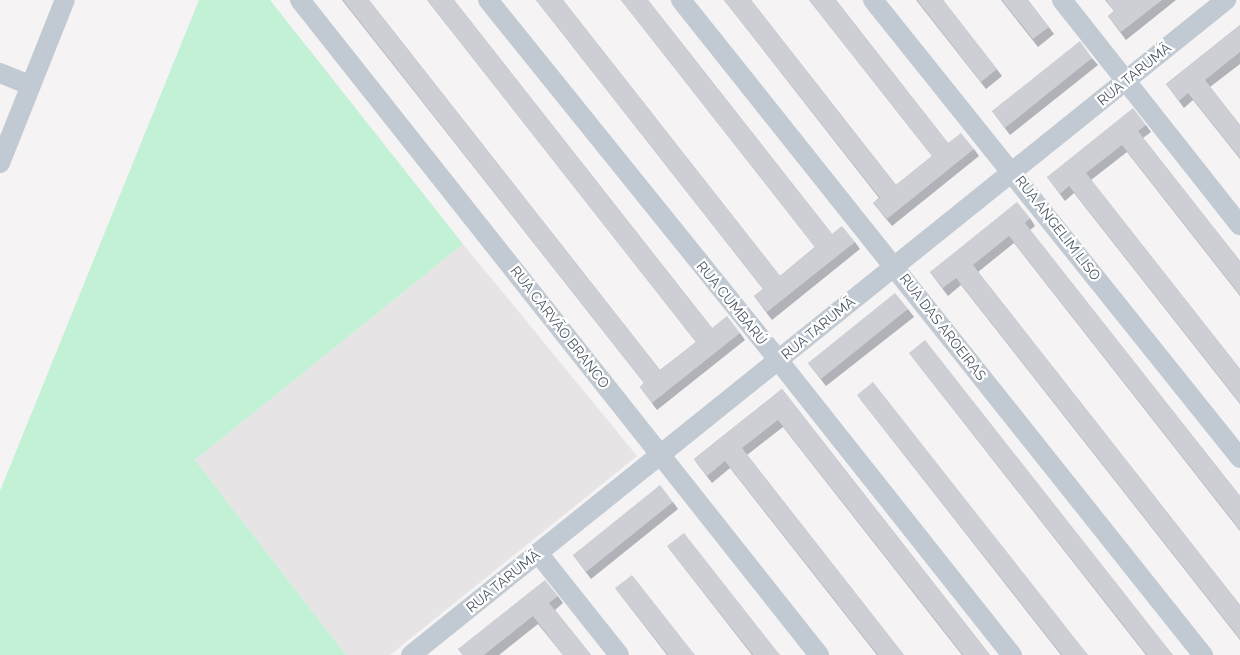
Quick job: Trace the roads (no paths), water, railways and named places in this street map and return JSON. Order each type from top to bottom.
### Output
[{"type":"street","points":[[0,163],[65,0]]},
{"type":"street","name":"RUA CARVÃO BRANCO","points":[[300,0],[819,655]]},
{"type":"street","name":"RUA CUMBARÚ","points":[[488,0],[778,360],[1012,655]]},
{"type":"street","name":"RUA DAS AROEIRAS","points":[[681,0],[895,266],[1203,655]]},
{"type":"street","name":"RUA ANGELIM LISO","points":[[873,0],[1240,458]]},
{"type":"street","points":[[1062,0],[1240,225]]},
{"type":"street","name":"RUA TARUMÃ","points":[[423,651],[538,553],[1226,0]]},
{"type":"street","points":[[0,73],[30,85]]},
{"type":"street","points":[[538,553],[619,655]]}]
